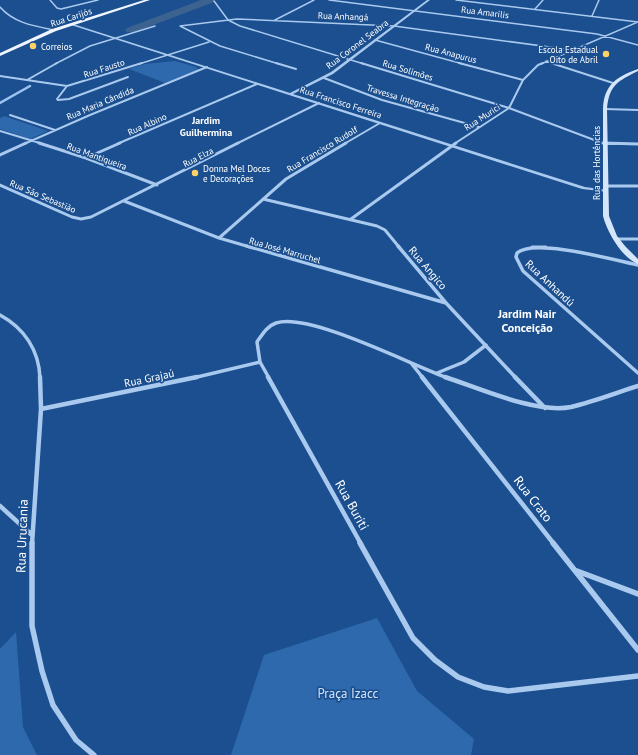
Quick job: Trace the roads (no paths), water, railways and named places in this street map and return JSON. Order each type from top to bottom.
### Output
[{"type":"main road","name":"Rua Carijós","points":[[0,54],[54,30],[148,0]]},
{"type":"main road","points":[[613,83],[638,70]]},
{"type":"main road","name":"Rua das Hortências","points":[[613,83],[605,96],[606,216],[607,223],[615,239],[638,263]]},
{"type":"street","points":[[50,0],[57,8],[61,9],[98,0]]},
{"type":"street","points":[[274,20],[314,0]]},
{"type":"street","name":"Rua Amarilis","points":[[329,0],[607,36],[638,45]]},
{"type":"street","name":"Rua Coronel Seabra","points":[[291,94],[324,78],[429,0]]},
{"type":"street","points":[[456,0],[638,22]]},
{"type":"street","points":[[485,3],[488,0]]},
{"type":"street","points":[[535,9],[543,0]]},
{"type":"street","points":[[592,16],[599,0]]},
{"type":"street","points":[[214,1],[228,20]]},
{"type":"street","points":[[0,7],[5,14],[15,20],[54,30]]},
{"type":"street","name":"Rua Anhangá","points":[[209,42],[180,26],[184,24],[228,20],[274,20],[394,26],[572,50]]},
{"type":"street","name":"Rua Solimões","points":[[228,20],[240,26],[509,108],[605,144]]},
{"type":"street","name":"Rua Murici","points":[[351,219],[479,127],[509,108],[523,80],[538,65],[638,22]]},
{"type":"street","name":"Rua Francisco Ferreira","points":[[72,25],[584,188],[606,189]]},
{"type":"street","points":[[27,80],[90,46],[155,26]]},
{"type":"street","name":"Rua Anapurus","points":[[375,40],[523,80]]},
{"type":"street","points":[[209,42],[236,52],[296,69]]},
{"type":"street","name":"Rua Fausto","points":[[0,76],[67,86],[209,42]]},
{"type":"street","points":[[546,61],[613,83]]},
{"type":"street","name":"Rua Maria Cândida","points":[[0,155],[90,115],[207,68]]},
{"type":"street","points":[[67,86],[57,99],[58,100],[69,98],[128,77]]},
{"type":"street","name":"Travessa Integração","points":[[324,78],[382,100],[479,127]]},
{"type":"street","name":"Rua Albino","points":[[86,158],[257,84]]},
{"type":"street","name":"Rua Elza","points":[[81,219],[91,218],[319,103]]},
{"type":"street","points":[[605,109],[638,110]]},
{"type":"street","points":[[10,116],[55,130]]},
{"type":"street","name":"Rua Francisco Rudolf","points":[[220,238],[286,179],[380,123]]},
{"type":"street","name":"Rua Mantiqueira","points":[[0,131],[86,158],[157,185]]},
{"type":"street","points":[[605,144],[638,144]]},
{"type":"street","name":"Rua São Sebastião","points":[[0,185],[72,217],[81,219]]},
{"type":"street","points":[[606,189],[638,186]]},
{"type":"street","name":"Rua Angico","points":[[263,199],[351,219],[377,226],[385,230],[446,303],[545,408]]},
{"type":"street","name":"Rua José Marruchel","points":[[124,201],[220,238],[446,303]]},
{"type":"street","points":[[615,239],[638,239]]},
{"type":"street","name":"Rua Anhandú","points":[[638,263],[547,247],[532,246],[522,248],[515,257],[516,263],[523,271],[638,373]]},
{"type":"street","name":"Rua Urucania","points":[[0,315],[8,320],[29,340],[37,355],[40,372],[41,409],[32,535],[32,626],[42,672],[53,705],[76,740],[94,755]]},
{"type":"street","name":"Rua Buriti","points":[[638,386],[570,407],[545,408],[516,401],[437,374],[356,340],[300,322],[284,321],[275,323],[261,335],[257,342],[260,362],[413,638],[435,660],[458,677],[484,687],[508,691],[638,676]]},
{"type":"street","points":[[437,374],[456,367],[472,358],[486,345]]},
{"type":"street","name":"Rua Grajaú","points":[[41,409],[148,388],[260,362]]},
{"type":"street","name":"Rua Crato","points":[[410,362],[638,650]]},
{"type":"street","points":[[0,506],[32,535]]},
{"type":"street","points":[[576,571],[638,594]]},
{"type":"waterway","points":[[131,30],[210,0]]},
{"type":"waterway","points":[[0,103],[30,86]]},
{"type":"place","name":"Correios","points":[[33,46]]},
{"type":"place","name":"Escola Estadual Oito de Abril","points":[[606,54]]},
{"type":"place","name":"Donna Mel Doces e Decorações","points":[[195,173]]},
{"type":"district","name":"Jardim Guilhermina","points":[[206,126]]},
{"type":"district","name":"Jardim Nair Conceição","points":[[527,320]]},
{"type":"park label","name":"Praça Izacc","points":[[348,693]]}]
